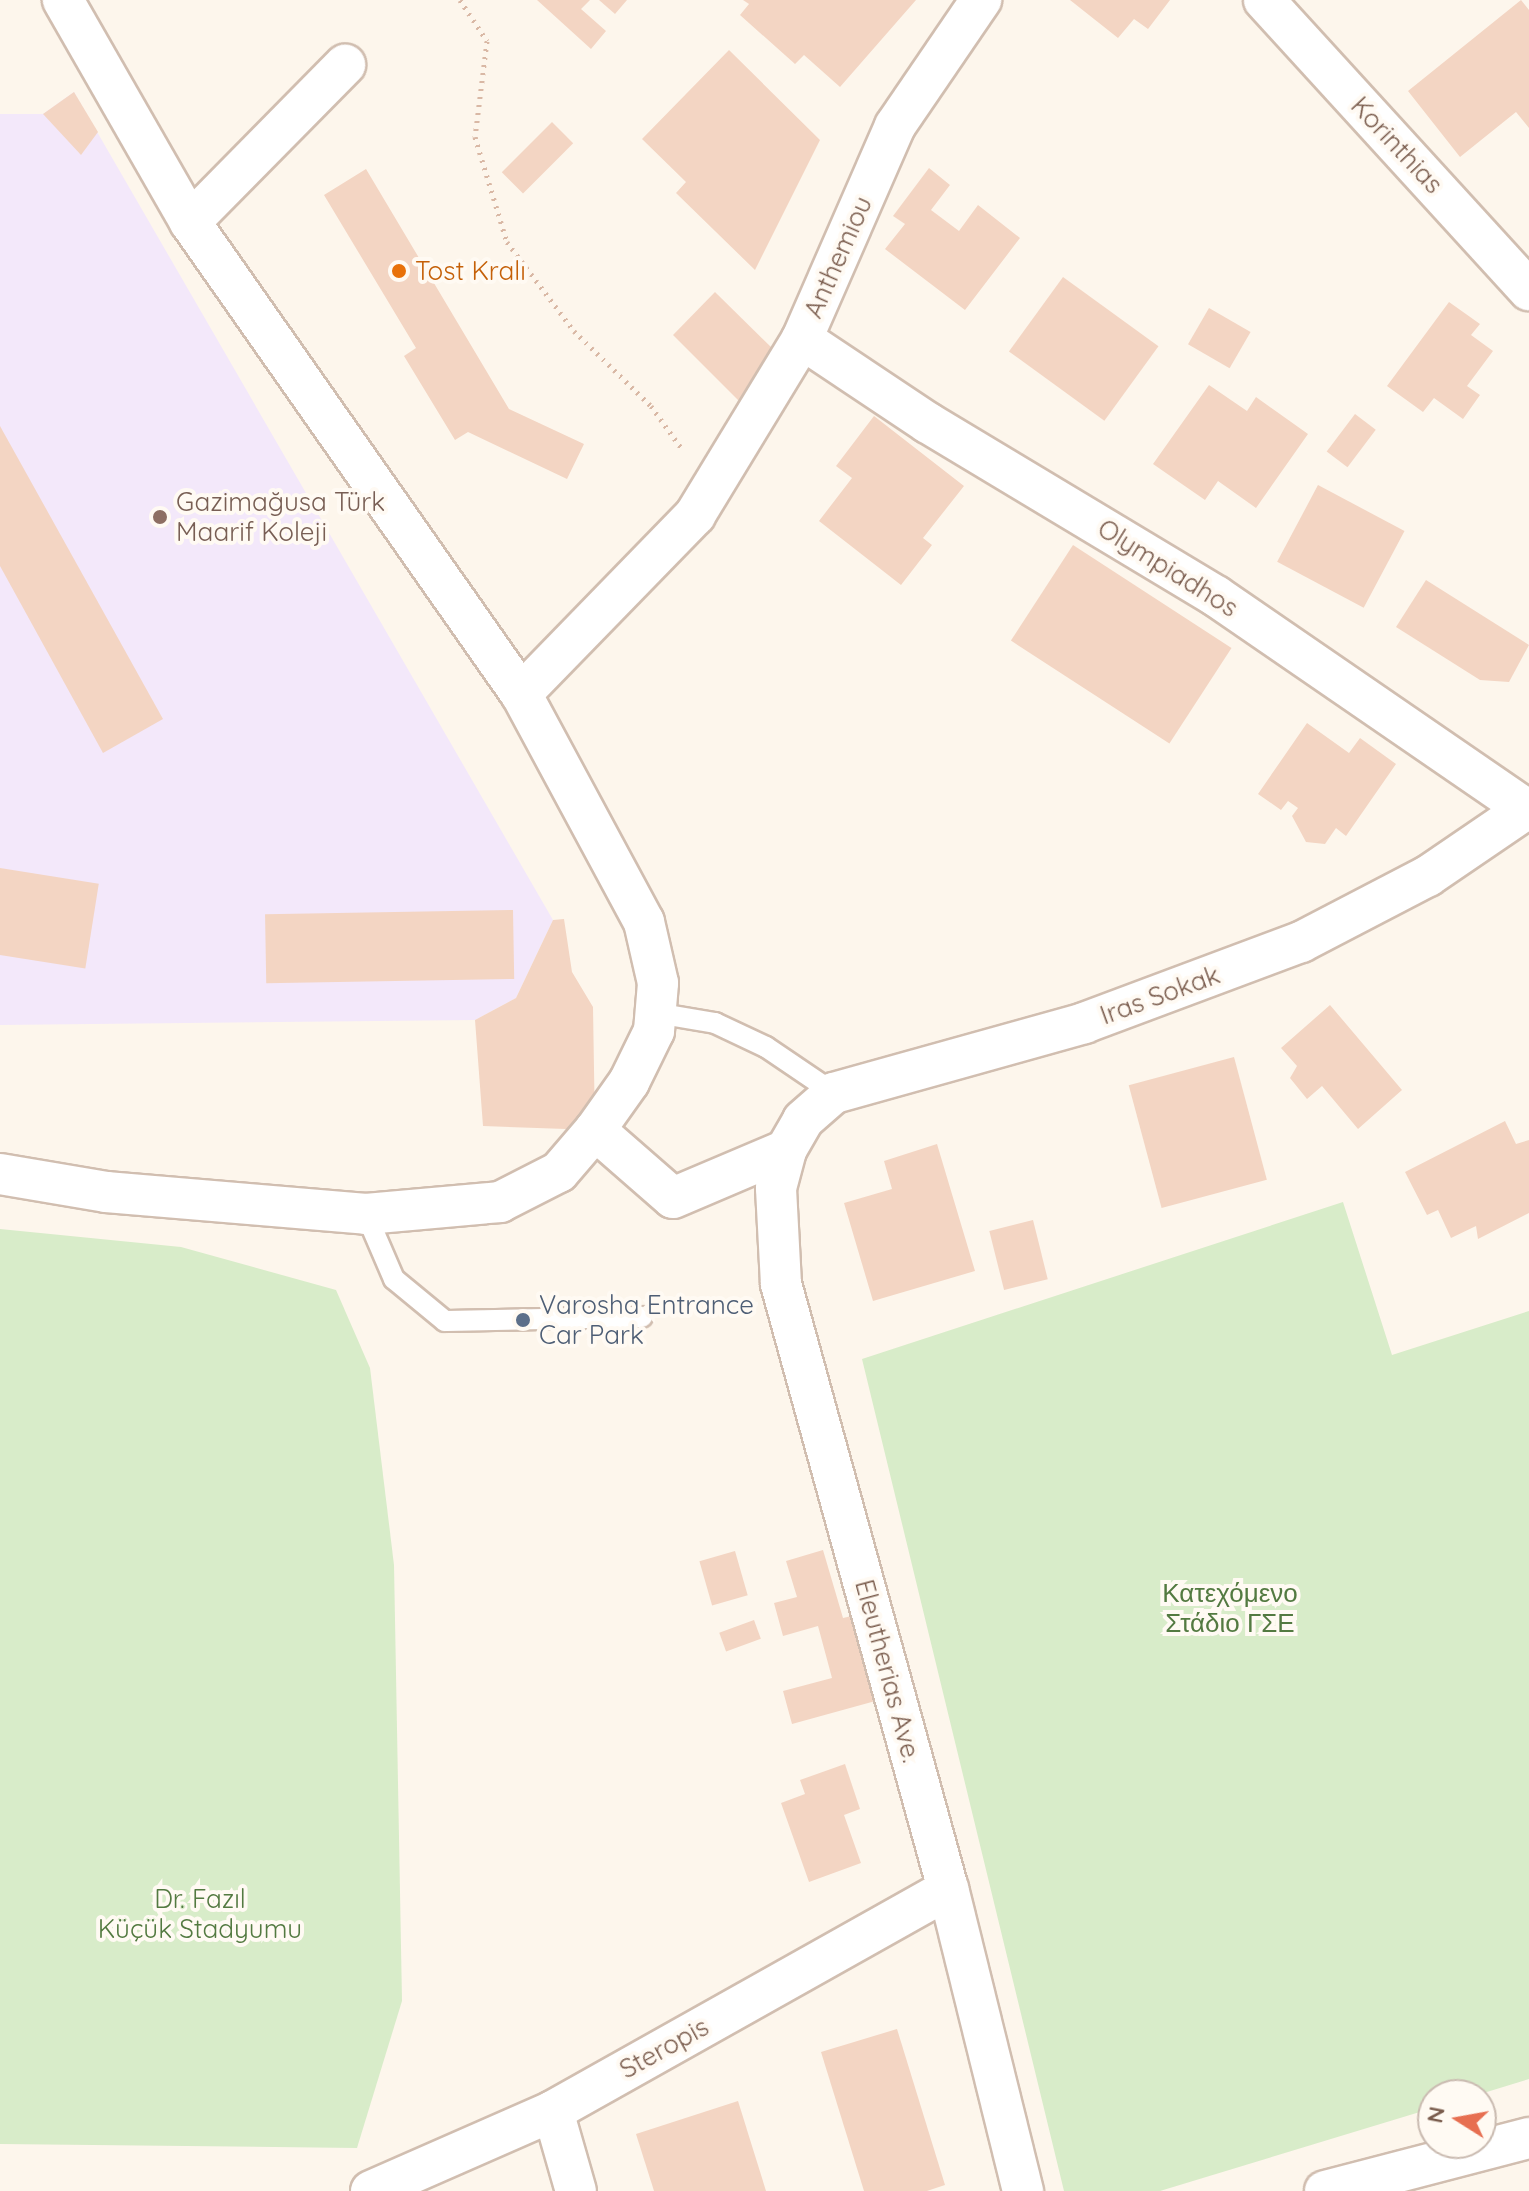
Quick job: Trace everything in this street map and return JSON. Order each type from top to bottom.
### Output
[{"type":"street","points":[[0,1174],[106,1192],[366,1214],[500,1202],[559,1172],[595,1130],[629,1082],[654,1031],[658,983],[644,922],[521,694],[190,222],[63,0]]},
{"type":"street","name":"Anthemiou","points":[[521,694],[703,502],[802,339],[895,126],[981,0]]},
{"type":"street","name":"Korinthias","points":[[1264,0],[1516,249],[1529,290]]},
{"type":"street","points":[[190,222],[345,65]]},
{"type":"street","name":"Olympiadhos","points":[[802,339],[928,423],[1216,596],[1528,808]]},
{"type":"street","name":"Iras Sokak","points":[[786,1150],[803,1120],[834,1093],[1084,1023],[1301,942],[1428,876],[1528,808]]},
{"type":"street","points":[[595,1130],[673,1198],[786,1150]]},
{"type":"street","name":"Eleutherias Ave.","points":[[786,1150],[776,1188],[781,1284],[948,1889],[1023,2191]]},
{"type":"street","name":"Steropis","points":[[371,2191],[553,2111],[948,1889]]},
{"type":"street","points":[[553,2111],[576,2191]]},
{"type":"street","points":[[1325,2191],[1420,2179],[1529,2138]]},
{"type":"lane","points":[[656,1013],[715,1023],[766,1047],[834,1093]]},
{"type":"lane","points":[[366,1214],[394,1279],[445,1321],[642,1317]]},
{"type":"path","points":[[460,0],[487,41],[475,137],[507,242],[574,331],[651,406],[703,502]]},
{"type":"shaded area","name":"Gazimağusa Türk Maarif Koleji","points":[[74,92],[553,920],[516,998],[475,1020],[0,1025],[0,114],[43,114]]},
{"type":"green space","name":"Κατεχόμενο Στάδιο ΓΣΕ","points":[[1343,1202],[1392,1355],[1529,1311],[1529,2079],[1497,2089],[1497,2079],[1417,2079],[1417,2113],[1160,2191],[1064,2191],[862,1359]]},
{"type":"green space","name":"Dr. Fazıl Küçük Stadyumu","points":[[0,1229],[181,1247],[336,1290],[370,1368],[394,1565],[402,2001],[357,2148],[0,2144]]},
{"type":"building","points":[[537,0],[590,0],[581,9],[606,31],[591,49]]},
{"type":"building","points":[[599,0],[627,0],[615,14]]},
{"type":"building","points":[[743,0],[916,0],[840,87],[804,55],[795,64],[740,15],[749,4]]},
{"type":"building","points":[[1070,0],[1170,0],[1148,29],[1134,19],[1118,38]]},
{"type":"building","points":[[1521,0],[1529,10],[1529,128],[1516,112],[1460,157],[1408,91]]},
{"type":"building","points":[[729,50],[820,140],[755,270],[676,193],[686,182],[642,139]]},
{"type":"building","points":[[74,92],[98,132],[81,155],[43,114]]},
{"type":"building","points":[[552,122],[573,143],[523,193],[502,172]]},
{"type":"building","points":[[929,168],[950,185],[931,210],[959,231],[978,205],[1020,238],[965,310],[885,249],[905,224],[893,216]]},
{"type":"building","name":"Tost Kralı","points":[[366,169],[509,409],[584,444],[567,479],[468,432],[455,440],[404,356],[416,348],[324,195]]},
{"type":"building","points":[[1063,277],[1158,346],[1104,421],[1009,351]]},
{"type":"building","points":[[715,292],[772,348],[740,402],[673,335]]},
{"type":"building","points":[[1449,302],[1480,324],[1471,335],[1493,351],[1467,386],[1480,395],[1463,419],[1434,398],[1423,412],[1387,386]]},
{"type":"building","points":[[1209,308],[1251,332],[1230,368],[1188,344]]},
{"type":"building","points":[[1209,385],[1247,411],[1256,397],[1308,434],[1256,508],[1218,481],[1205,500],[1153,464]]},
{"type":"building","points":[[1355,414],[1376,430],[1347,467],[1327,452]]},
{"type":"building","points":[[874,416],[964,486],[923,538],[932,545],[901,585],[819,521],[852,478],[836,466]]},
{"type":"building","points":[[0,426],[163,719],[103,753],[0,566]]},
{"type":"building","points":[[1318,485],[1405,531],[1364,608],[1277,562]]},
{"type":"building","points":[[1073,545],[1232,648],[1169,744],[1011,641]]},
{"type":"building","points":[[1426,580],[1529,645],[1509,682],[1480,680],[1396,627]]},
{"type":"building","points":[[1307,723],[1349,753],[1360,738],[1396,764],[1346,836],[1336,828],[1325,844],[1306,842],[1292,816],[1298,808],[1288,801],[1281,810],[1258,794]]},
{"type":"building","points":[[0,868],[99,884],[85,969],[0,955]]},
{"type":"building","points":[[513,910],[514,979],[266,983],[265,914]]},
{"type":"building","points":[[564,919],[572,972],[593,1007],[595,1130],[483,1126],[475,1020],[516,998],[553,920]]},
{"type":"building","points":[[1330,1005],[1402,1090],[1358,1129],[1322,1086],[1307,1099],[1290,1078],[1297,1066],[1281,1048]]},
{"type":"building","points":[[1234,1057],[1267,1180],[1162,1208],[1129,1085]]},
{"type":"building","points":[[1505,1121],[1516,1144],[1529,1140],[1529,1213],[1478,1239],[1476,1226],[1451,1238],[1438,1210],[1427,1215],[1405,1172]]},
{"type":"building","points":[[937,1144],[975,1271],[873,1301],[844,1203],[892,1189],[884,1161]]},
{"type":"building","points":[[1033,1220],[1048,1279],[1004,1290],[989,1231]]},
{"type":"building","points":[[823,1550],[843,1618],[856,1615],[879,1700],[792,1724],[783,1691],[832,1678],[818,1626],[783,1636],[774,1603],[797,1597],[786,1561]]},
{"type":"building","points":[[735,1551],[748,1595],[712,1605],[699,1561]]},
{"type":"building","points":[[754,1620],[761,1639],[726,1651],[719,1633]]},
{"type":"building","points":[[845,1764],[860,1809],[844,1815],[861,1863],[809,1882],[781,1803],[805,1794],[800,1780]]},
{"type":"building","points":[[897,2029],[945,2185],[927,2191],[864,2191],[821,2052]]},
{"type":"building","points":[[738,2101],[766,2191],[654,2191],[636,2134]]},
{"type":"place","name":"Tost Kralı","points":[[399,271]]},
{"type":"place","name":"Gazimağusa Türk Maarif Koleji","points":[[160,517]]},
{"type":"place","name":"Varosha Entrance Car Park","points":[[523,1320]]}]
